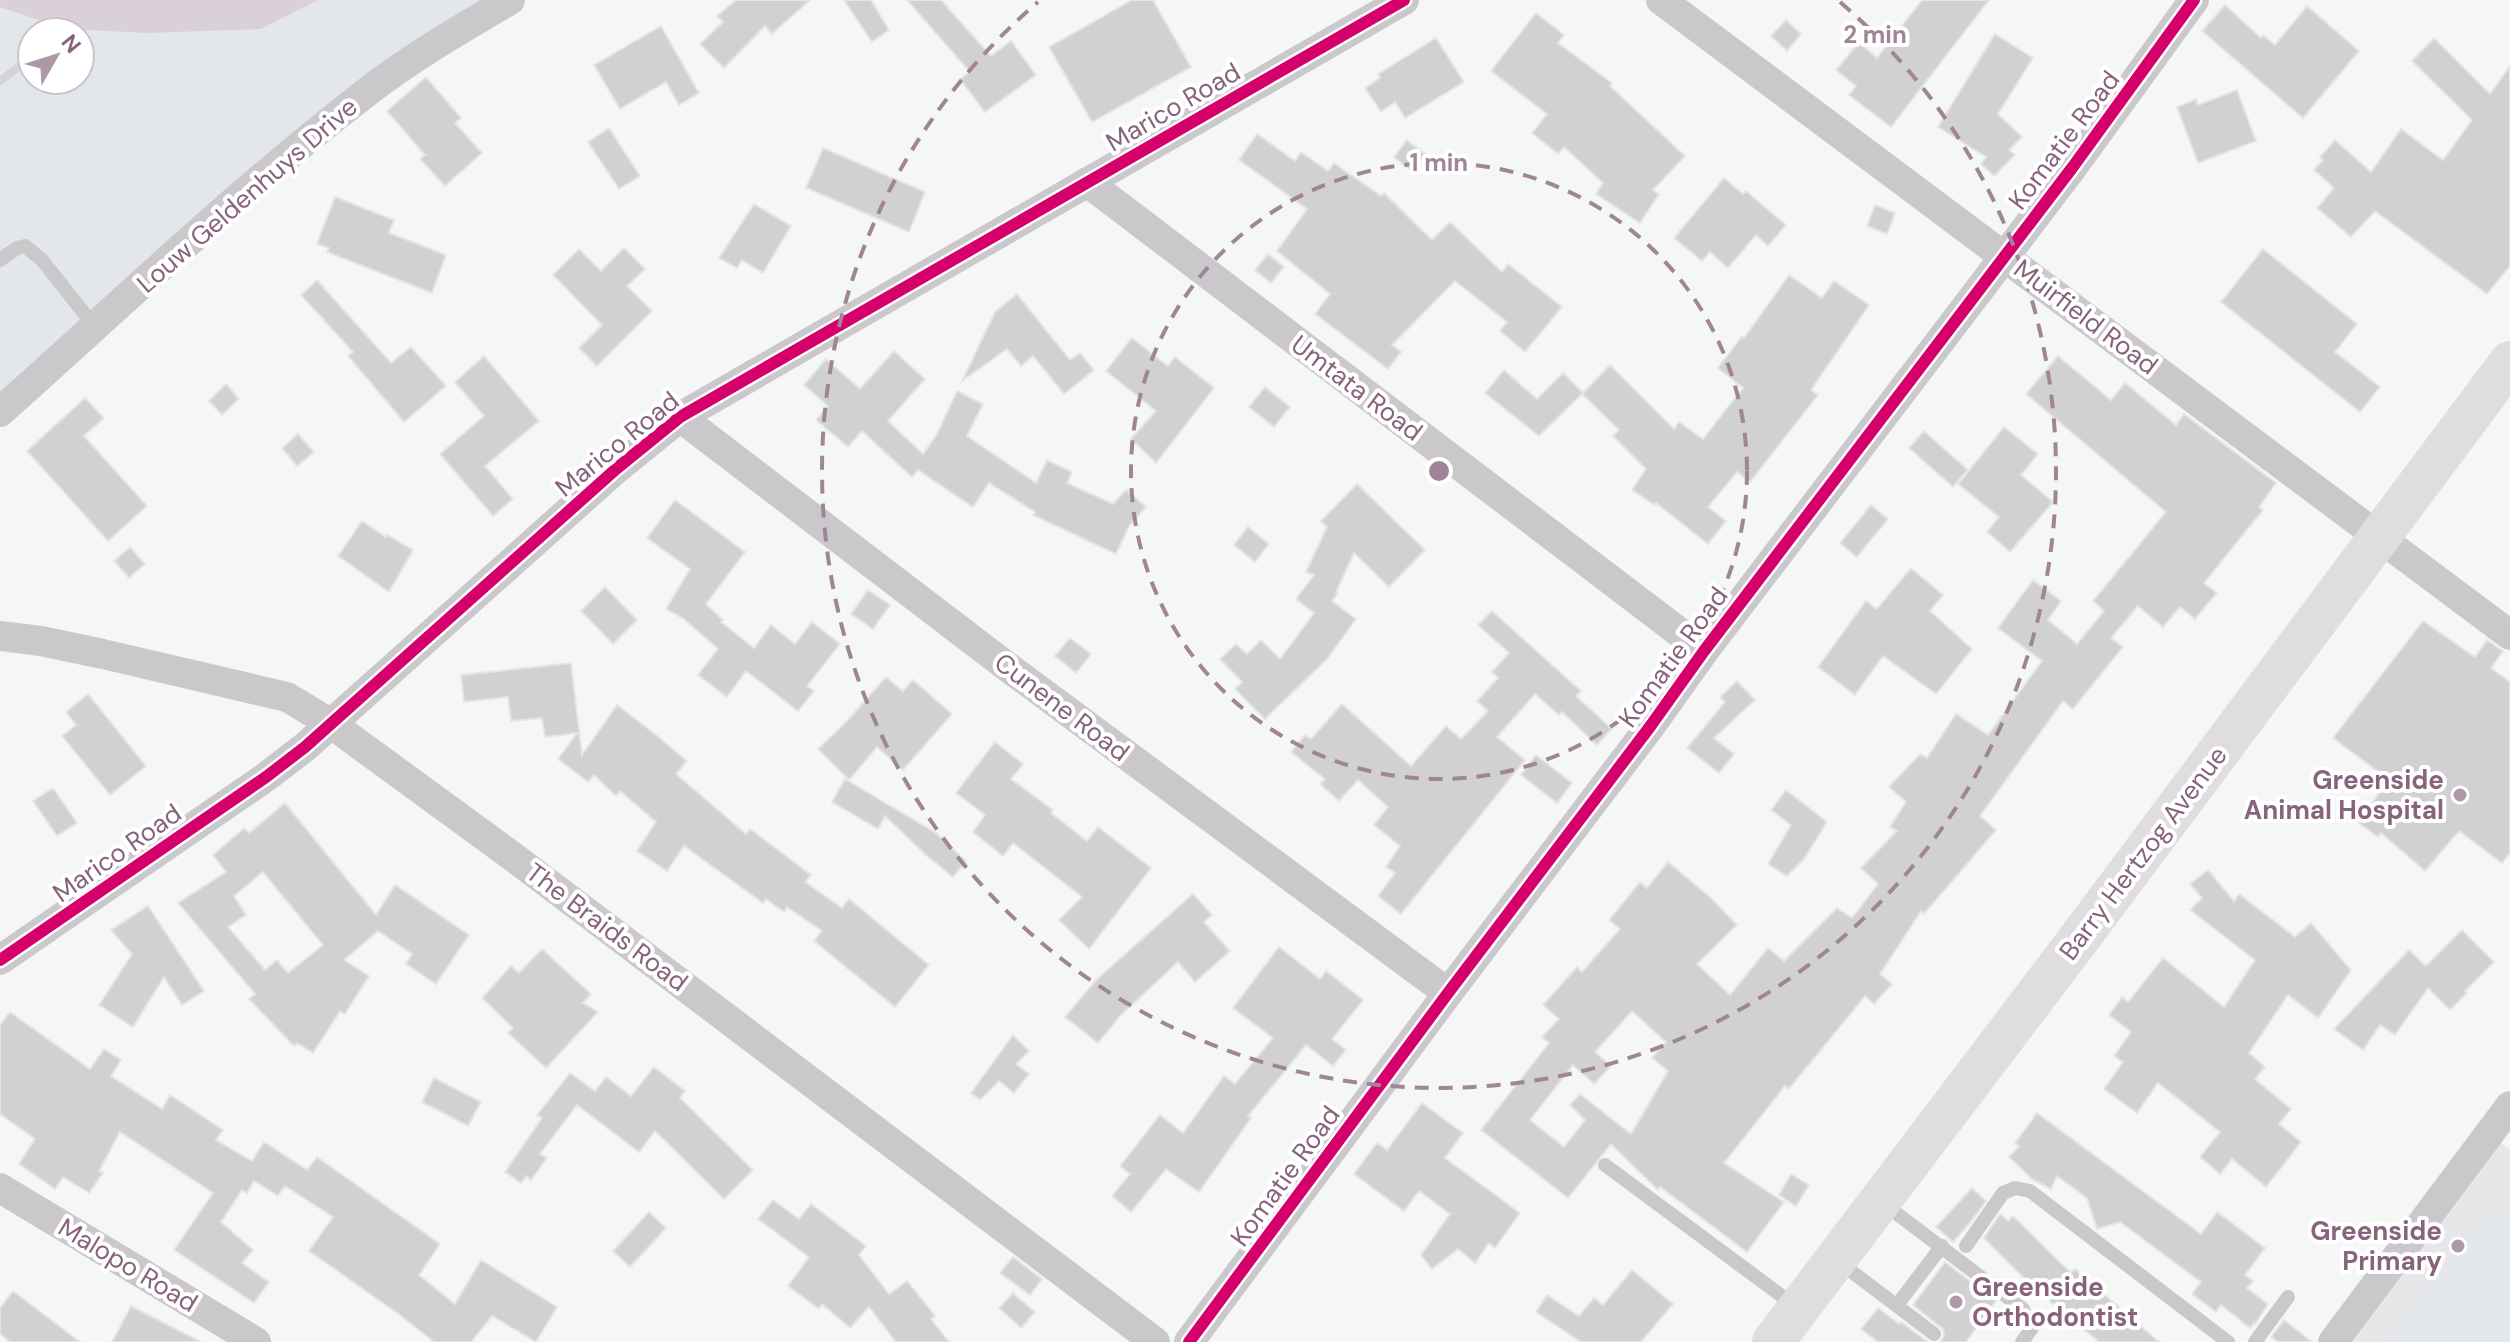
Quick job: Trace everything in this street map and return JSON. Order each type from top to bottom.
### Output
[{"type":"main road","name":"Barry Hertzog Avenue","points":[[1773,1342],[2510,362]]},
{"type":"street","name":"Louw Geldenhuys Drive","points":[[0,412],[258,181],[368,91],[510,0]]},
{"type":"street","name":"Marico Road","points":[[0,960],[305,747],[635,451],[680,417],[1404,0]]},
{"type":"street","name":"Muirfield Road","points":[[1661,0],[2510,635]]},
{"type":"street","name":"Komatie Road","points":[[1189,1342],[1704,651],[2005,257],[2194,0]]},
{"type":"street","name":"Umtata Road","points":[[1087,182],[1704,651]]},
{"type":"street","name":"Cunene Road","points":[[680,417],[1009,668],[1448,993]]},
{"type":"street","name":"The Braids Road","points":[[0,636],[41,641],[274,692],[303,705],[638,951],[1155,1342]]},
{"type":"street","points":[[2333,1342],[2500,1142],[2510,1106]]},
{"type":"street","name":"Malopo Road","points":[[0,1188],[256,1342]]},
{"type":"lane","points":[[0,260],[25,246],[42,260],[95,327]]},
{"type":"lane","points":[[1605,1165],[1798,1308]]},
{"type":"lane","points":[[1966,1246],[2003,1193],[2015,1188],[2030,1191],[2228,1342]]},
{"type":"lane","points":[[1880,1201],[2023,1309],[2032,1328],[2022,1342]]},
{"type":"lane","points":[[1897,1305],[1942,1246]]},
{"type":"lane","points":[[1836,1259],[1934,1334]]},
{"type":"lane","points":[[2255,1342],[2288,1297]]},
{"type":"shaded area","points":[[0,0],[495,0],[0,407]]},
{"type":"shaded area","points":[[0,0],[318,0],[261,29],[148,33],[96,30],[96,16],[27,16],[0,7]]},
{"type":"shaded area","name":"Greenside Primary","points":[[2489,1134],[2510,1150],[2510,1342],[2333,1342]]},
{"type":"shaded area","points":[[2491,1210],[2510,1224],[2510,1342],[2387,1342]]},
{"type":"building","points":[[736,0],[810,0],[772,34],[765,26],[724,68],[700,44],[723,22],[717,16]]},
{"type":"building","points":[[844,0],[871,0],[889,30],[872,42]]},
{"type":"building","points":[[907,0],[941,0],[991,56],[1011,41],[1036,75],[985,112],[960,79],[970,72]]},
{"type":"building","points":[[1132,0],[1153,0],[1191,67],[1092,122],[1049,47]]},
{"type":"building","points":[[1922,0],[1989,0],[1891,127],[1849,95],[1856,86],[1836,70],[1859,42],[1877,58]]},
{"type":"building","points":[[2225,5],[2261,38],[2263,35],[2275,45],[2307,6],[2359,51],[2303,118],[2202,31]]},
{"type":"building","points":[[1536,13],[1564,35],[1558,43],[1612,83],[1610,86],[1685,156],[1653,190],[1659,194],[1640,223],[1596,194],[1603,183],[1564,147],[1558,154],[1532,133],[1547,114],[1491,71]]},
{"type":"building","points":[[1786,20],[1801,34],[1787,51],[1771,36]]},
{"type":"building","points":[[661,26],[699,93],[679,105],[666,82],[620,109],[594,65]]},
{"type":"building","points":[[1995,34],[2033,58],[1998,114],[2022,137],[2009,150],[2015,155],[1994,176],[1981,164],[1986,157],[1938,127]]},
{"type":"building","points":[[1436,38],[1464,82],[1405,118],[1395,102],[1381,112],[1365,88],[1380,78],[1378,74]]},
{"type":"building","points":[[2434,38],[2490,94],[2510,66],[2510,266],[2487,294],[2375,211],[2351,237],[2317,208],[2334,188],[2314,170],[2323,160],[2320,157],[2335,140],[2371,172],[2401,129],[2443,160],[2472,120],[2412,61]]},
{"type":"building","points":[[426,77],[461,118],[455,123],[482,153],[445,186],[420,159],[425,155],[387,111]]},
{"type":"building","points":[[2237,90],[2256,141],[2198,163],[2177,107],[2196,99],[2198,105]]},
{"type":"building","points":[[609,128],[640,176],[619,189],[588,142]]},
{"type":"building","points":[[1257,134],[1295,161],[1301,152],[1328,171],[1334,163],[1381,196],[1384,193],[1432,240],[1450,222],[1502,272],[1508,264],[1562,307],[1525,352],[1500,331],[1507,322],[1455,281],[1392,345],[1401,352],[1388,369],[1315,314],[1330,294],[1277,251],[1307,209],[1239,160]]},
{"type":"building","points":[[1407,140],[1426,155],[1413,172],[1394,157]]},
{"type":"building","points":[[823,148],[925,192],[909,232],[806,188]]},
{"type":"building","points":[[1724,178],[1743,194],[1746,191],[1786,225],[1768,246],[1756,235],[1728,268],[1710,252],[1702,261],[1674,238]]},
{"type":"building","points":[[335,197],[394,220],[389,233],[446,255],[432,293],[327,252],[329,248],[317,244]]},
{"type":"building","points":[[754,204],[791,226],[763,273],[742,260],[737,268],[719,258]]},
{"type":"building","points":[[1875,205],[1895,213],[1887,234],[1867,226]]},
{"type":"building","points":[[624,248],[645,269],[627,286],[652,311],[597,366],[579,348],[602,325],[553,275],[579,249],[601,271]]},
{"type":"building","points":[[2263,249],[2357,324],[2335,352],[2380,387],[2360,412],[2221,302]]},
{"type":"building","points":[[1268,254],[1284,267],[1271,283],[1255,270]]},
{"type":"building","points":[[1789,275],[1822,298],[1834,281],[1869,305],[1811,390],[1818,395],[1750,482],[1737,472],[1708,507],[1726,521],[1708,544],[1656,503],[1632,490],[1646,469],[1613,436],[1619,430],[1582,394],[1539,436],[1485,393],[1504,370],[1537,399],[1563,373],[1583,393],[1610,365],[1674,429],[1679,422],[1703,439],[1743,388],[1718,368],[1742,336],[1744,338]]},
{"type":"building","points":[[317,280],[391,363],[411,347],[446,386],[404,422],[348,356],[353,352],[301,295]]},
{"type":"building","points":[[1017,294],[1070,360],[1080,353],[1094,370],[1064,394],[1033,356],[1021,366],[1007,349],[962,381],[995,312]]},
{"type":"building","points":[[1132,338],[1168,366],[1175,357],[1214,388],[1156,463],[1131,439],[1156,411],[1106,371]]},
{"type":"building","points":[[894,351],[925,379],[888,421],[923,454],[937,434],[957,391],[983,404],[967,436],[1036,483],[1047,460],[1072,472],[1067,483],[1113,504],[1126,490],[1146,507],[1129,526],[1116,554],[1033,515],[1035,512],[989,483],[973,507],[918,470],[912,477],[862,431],[848,447],[816,420],[828,406],[804,385],[826,359],[860,389]]},
{"type":"building","points":[[484,356],[539,421],[485,466],[513,499],[493,516],[440,454],[484,416],[455,382]]},
{"type":"building","points":[[2058,356],[2111,400],[2125,383],[2176,425],[2184,414],[2276,483],[2259,507],[2263,510],[2204,583],[2217,593],[2195,619],[2180,607],[2163,627],[2138,606],[2111,638],[2123,647],[2073,709],[2063,701],[1980,816],[1996,830],[1924,914],[1921,911],[1880,974],[1892,984],[1874,1004],[1865,996],[1789,1089],[1785,1086],[1724,1163],[1784,1202],[1747,1252],[1660,1187],[1658,1190],[1611,1144],[1568,1198],[1481,1130],[1549,1043],[1542,1037],[1559,1019],[1543,1005],[1577,967],[1582,972],[1620,929],[1609,920],[1640,882],[1647,888],[1668,862],[1710,897],[1737,925],[1697,964],[1730,995],[1768,948],[1784,961],[1837,908],[1852,918],[1878,884],[1861,868],[1897,831],[1890,827],[1906,802],[1889,787],[1920,754],[1927,758],[1956,714],[1988,735],[2042,661],[1998,628],[2033,580],[2061,601],[2048,620],[2077,644],[2104,611],[2093,601],[2166,512],[2026,394]],"holes":[[[1632,1011],[1666,1042],[1652,1058],[1668,1071],[1631,1134],[1580,1094],[1570,1105],[1585,1120],[1564,1147],[1530,1120],[1573,1065],[1594,1084],[1611,1066],[1595,1052]]]},
{"type":"building","points":[[226,384],[239,399],[222,415],[209,401]]},
{"type":"building","points":[[1265,387],[1290,407],[1274,427],[1249,407]]},
{"type":"building","points":[[85,398],[104,418],[84,436],[147,506],[108,541],[27,451]]},
{"type":"building","points":[[2004,427],[2038,454],[2021,475],[2053,502],[2010,552],[1987,532],[1999,517],[1958,484]]},
{"type":"building","points":[[1924,431],[1968,470],[1953,487],[1909,448]]},
{"type":"building","points":[[298,434],[314,452],[297,466],[282,448]]},
{"type":"building","points":[[1357,484],[1425,550],[1389,587],[1354,553],[1332,601],[1356,619],[1327,659],[1265,719],[1235,689],[1242,682],[1220,659],[1236,644],[1247,654],[1261,640],[1280,659],[1314,613],[1296,599],[1314,575],[1306,572],[1327,527],[1321,521]]},
{"type":"building","points":[[675,500],[745,552],[706,604],[723,620],[721,622],[754,648],[771,625],[795,644],[812,622],[840,644],[807,686],[814,691],[798,711],[746,671],[727,697],[698,675],[718,649],[684,619],[666,609],[690,569],[647,538]]},
{"type":"building","points":[[1871,505],[1888,519],[1857,557],[1840,543]]},
{"type":"building","points":[[362,521],[413,550],[389,592],[338,556]]},
{"type":"building","points":[[1248,527],[1269,544],[1255,562],[1234,545]]},
{"type":"building","points":[[130,547],[145,564],[129,578],[114,561]]},
{"type":"building","points":[[1911,568],[1943,595],[1930,611],[1972,649],[1936,694],[1883,656],[1855,695],[1818,667],[1866,601],[1877,609]]},
{"type":"building","points":[[605,587],[637,620],[613,644],[581,611]]},
{"type":"building","points":[[868,590],[890,605],[873,629],[851,614]]},
{"type":"building","points":[[1492,611],[1581,691],[1576,696],[1612,729],[1597,745],[1562,712],[1559,715],[1535,694],[1497,737],[1525,760],[1401,914],[1378,896],[1395,873],[1386,867],[1400,846],[1374,825],[1388,807],[1358,780],[1339,801],[1320,784],[1325,779],[1291,752],[1305,735],[1311,739],[1342,704],[1411,766],[1446,726],[1461,739],[1488,711],[1477,701],[1498,678],[1492,672],[1509,653],[1478,625]]},
{"type":"building","name":"Greenside Animal Hospital","points":[[2423,621],[2475,657],[2487,640],[2503,651],[2491,668],[2510,682],[2510,853],[2502,863],[2459,831],[2425,871],[2381,833],[2378,837],[2359,823],[2388,779],[2333,738]]},
{"type":"building","points":[[1070,638],[1091,654],[1076,673],[1055,656]]},
{"type":"building","points":[[571,663],[582,755],[617,705],[650,730],[687,761],[676,774],[746,834],[750,829],[811,875],[805,882],[842,908],[849,899],[929,965],[895,1007],[814,941],[822,931],[787,907],[784,912],[766,899],[763,903],[684,846],[667,871],[637,851],[656,822],[620,791],[616,796],[594,775],[588,782],[558,759],[577,733],[545,737],[542,718],[511,721],[508,697],[464,702],[461,675]]},
{"type":"building","points":[[886,677],[903,691],[913,680],[952,714],[903,770],[877,747],[849,780],[818,749]]},
{"type":"building","points":[[1737,681],[1755,700],[1714,738],[1734,754],[1719,773],[1687,748],[1725,702],[1720,697]]},
{"type":"building","points":[[88,694],[146,766],[110,795],[62,736],[76,725],[66,712]]},
{"type":"building","points":[[995,742],[1023,764],[1011,779],[1053,810],[1051,813],[1087,841],[1098,827],[1151,868],[1089,949],[1059,920],[1082,897],[1013,843],[1003,856],[973,832],[985,815],[956,793]]},
{"type":"building","points":[[1536,755],[1572,783],[1557,803],[1521,775]]},
{"type":"building","points":[[845,779],[936,833],[966,861],[953,877],[885,816],[878,829],[832,802]]},
{"type":"building","points":[[53,788],[77,823],[57,836],[33,801]]},
{"type":"building","points":[[1786,790],[1827,822],[1804,859],[1787,876],[1768,864],[1791,825],[1771,810]]},
{"type":"building","points":[[285,803],[376,915],[395,885],[469,935],[436,984],[406,964],[412,954],[378,931],[344,960],[369,976],[345,1014],[340,1011],[313,1053],[297,1043],[294,1046],[249,999],[255,994],[178,903],[226,872],[213,855],[244,828],[249,833]],"holes":[[[263,872],[323,945],[288,973],[277,960],[265,970],[228,927],[246,915],[234,896]]]},
{"type":"building","points":[[2208,870],[2234,901],[2239,894],[2295,937],[2311,923],[2351,970],[2318,1018],[2288,995],[2249,1053],[2265,1067],[2255,1079],[2291,1109],[2279,1124],[2301,1142],[2266,1187],[2232,1159],[2220,1174],[2200,1157],[2220,1132],[2158,1083],[2137,1113],[2104,1089],[2123,1062],[2114,1056],[2131,1032],[2109,1015],[2122,997],[2128,1002],[2163,958],[2224,1007],[2255,960],[2190,910],[2202,898],[2190,884]]},
{"type":"building","points":[[1193,894],[1212,915],[1204,922],[1230,951],[1195,982],[1178,962],[1121,1015],[1098,1043],[1065,1017],[1096,980]]},
{"type":"building","points":[[148,906],[204,991],[182,1005],[164,977],[133,1027],[99,1005],[132,954],[111,930]]},
{"type":"building","points":[[2462,930],[2494,962],[2450,1010],[2428,988],[2395,1035],[2380,1025],[2363,1050],[2334,1029],[2409,950],[2426,966]]},
{"type":"building","points":[[1279,947],[1320,979],[1326,971],[1363,1000],[1332,1039],[1346,1050],[1333,1066],[1306,1045],[1248,1116],[1251,1118],[1199,1192],[1166,1169],[1131,1212],[1112,1196],[1130,1174],[1120,1166],[1160,1115],[1183,1133],[1224,1076],[1235,1084],[1273,1038],[1233,1008]]},
{"type":"building","points":[[542,949],[591,994],[583,1003],[598,1012],[546,1068],[508,1033],[513,1028],[482,998],[511,966],[519,973]]},
{"type":"building","points":[[10,1012],[90,1069],[104,1049],[121,1060],[111,1076],[162,1109],[170,1095],[223,1130],[216,1140],[252,1161],[264,1142],[307,1170],[317,1157],[440,1244],[419,1275],[455,1304],[481,1260],[557,1307],[536,1342],[492,1316],[471,1342],[434,1342],[309,1251],[333,1217],[285,1186],[278,1196],[254,1181],[247,1193],[242,1190],[221,1222],[253,1250],[242,1263],[269,1282],[254,1303],[174,1250],[213,1193],[120,1132],[99,1171],[103,1173],[89,1193],[63,1177],[55,1189],[19,1164],[35,1139],[0,1114],[0,1025]]},
{"type":"building","points":[[1013,1035],[1029,1051],[1016,1064],[1029,1074],[1014,1093],[999,1081],[980,1100],[971,1093]]},
{"type":"building","points":[[654,1067],[685,1091],[680,1098],[753,1170],[724,1199],[655,1131],[639,1152],[577,1105],[540,1154],[547,1158],[531,1180],[526,1176],[521,1183],[505,1172],[542,1118],[537,1115],[570,1073],[595,1091],[606,1077],[631,1096]]},
{"type":"building","points":[[434,1078],[481,1102],[468,1126],[422,1102]]},
{"type":"building","points":[[1422,1103],[1463,1133],[1445,1158],[1520,1213],[1495,1248],[1489,1243],[1475,1263],[1458,1249],[1432,1269],[1421,1255],[1450,1214],[1419,1191],[1404,1211],[1354,1174],[1377,1143],[1387,1150]]},
{"type":"building","points":[[2037,1113],[2201,1234],[2217,1212],[2265,1248],[2245,1275],[2253,1281],[2247,1288],[2268,1304],[2255,1324],[2250,1328],[2221,1305],[2216,1312],[2192,1294],[2201,1282],[2120,1222],[2097,1229],[2087,1198],[2057,1176],[2051,1189],[2033,1180],[2009,1157],[2019,1146],[2015,1143]]},
{"type":"building","points":[[1791,1174],[1809,1185],[1796,1206],[1779,1195]]},
{"type":"building","points":[[1972,1188],[1986,1201],[1953,1242],[1936,1227]]},
{"type":"building","points":[[773,1200],[799,1219],[811,1204],[866,1246],[859,1255],[889,1294],[907,1281],[935,1316],[931,1319],[949,1342],[896,1342],[869,1307],[850,1328],[822,1304],[819,1309],[788,1286],[809,1257],[758,1219]]},
{"type":"building","points":[[649,1212],[666,1228],[630,1267],[613,1251]]},
{"type":"building","points":[[2000,1214],[2008,1221],[2013,1216],[2071,1273],[2075,1269],[2159,1342],[2099,1342],[2035,1289],[1984,1238]]},
{"type":"building","points":[[1013,1257],[1042,1279],[1030,1295],[1000,1273]]},
{"type":"building","name":"Greenside Orthodontist","points":[[1945,1262],[1996,1301],[1966,1342],[1940,1342],[1944,1336],[1943,1329],[1913,1305]]},
{"type":"building","points":[[1632,1270],[1673,1304],[1641,1342],[1581,1342],[1536,1312],[1547,1295],[1579,1316],[1594,1298],[1603,1305]]},
{"type":"building","points":[[13,1291],[80,1342],[10,1342],[0,1334],[0,1308]]},
{"type":"building","points":[[1013,1293],[1035,1312],[1021,1328],[999,1308]]},
{"type":"building","points":[[131,1306],[201,1342],[112,1342]]},
{"type":"building","points":[[1878,1308],[1928,1342],[1878,1342],[1861,1329]]},
{"type":"building","points":[[2284,1320],[2312,1342],[2278,1342],[2271,1337]]},
{"type":"waterway","points":[[70,16],[77,0]]},
{"type":"waterway","points":[[0,81],[16,68]]},
{"type":"cycle path","points":[[0,960],[305,747],[616,469],[680,417],[1404,0]]},
{"type":"cycle path","points":[[1189,1342],[1704,651],[2072,168],[2194,0]]},
{"type":"place","name":"Greenside Animal Hospital","points":[[2460,795]]},
{"type":"place","name":"Greenside Primary","points":[[2458,1246]]},
{"type":"place","name":"Greenside Orthodontist","points":[[1956,1302]]}]
